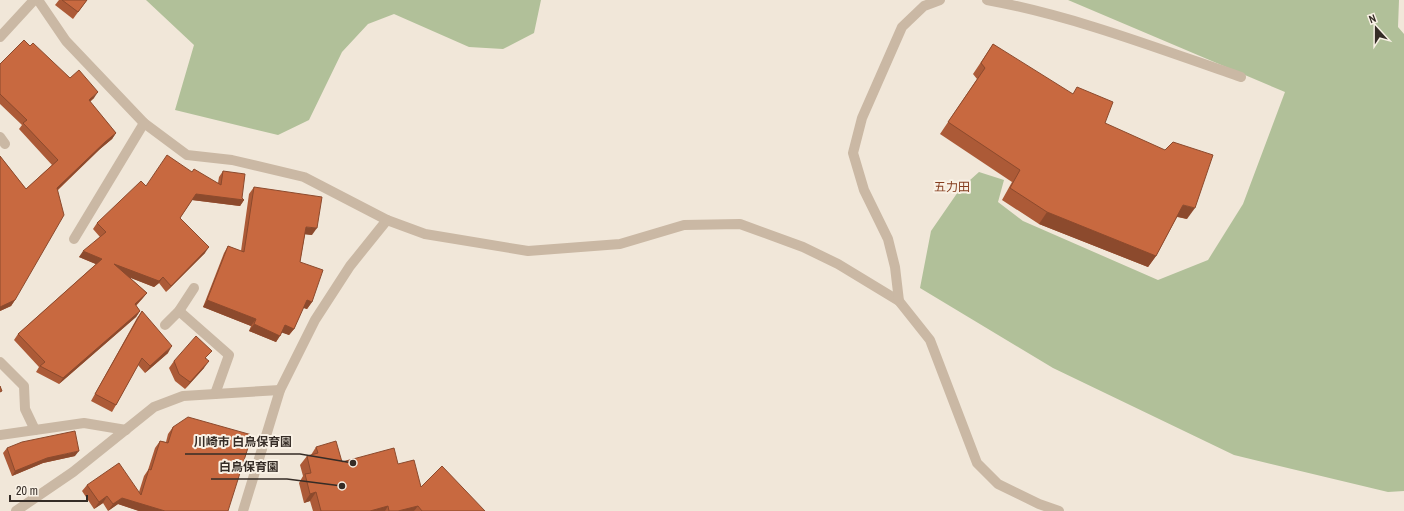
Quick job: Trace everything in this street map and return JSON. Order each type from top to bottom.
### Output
[{"type":"street","points":[[0,37],[34,0]]},
{"type":"street","points":[[38,0],[66,41],[144,123],[187,155],[232,160],[304,177],[387,220],[425,234],[528,251],[620,244],[684,224],[740,224],[803,247],[838,264],[899,301],[930,340],[977,463],[998,484],[1039,504],[1059,511]]},
{"type":"street","points":[[899,301],[895,267],[888,239],[864,190],[854,153],[862,118],[902,27],[924,6],[940,0]]},
{"type":"street","points":[[987,0],[1010,4],[1081,22],[1241,77]]},
{"type":"street","points":[[74,239],[144,123]]},
{"type":"street","points":[[243,511],[280,390],[315,320],[350,266],[387,220]]},
{"type":"street","points":[[165,325],[179,311],[194,288]]},
{"type":"street","points":[[179,311],[229,355],[215,394]]},
{"type":"street","points":[[0,362],[24,386],[25,409],[35,430]]},
{"type":"street","points":[[16,511],[73,472],[154,407],[183,396],[280,390]]},
{"type":"street","points":[[0,435],[84,423],[126,430]]},
{"type":"green space","points":[[146,0],[541,0],[534,33],[503,49],[469,47],[394,14],[368,24],[342,52],[309,120],[278,135],[175,110],[194,45]]},
{"type":"green space","points":[[1068,0],[1399,0],[1398,27],[1404,34],[1404,491],[1388,492],[1234,455],[1053,368],[920,288],[931,231],[960,189],[979,172],[1004,180],[998,202],[1023,221],[1158,280],[1208,260],[1243,204],[1285,92]]},
{"type":"building","points":[[62,0],[87,0],[78,12]]},
{"type":"building","points":[[24,40],[30,46],[33,43],[70,78],[79,70],[98,92],[89,100],[116,133],[57,188],[64,215],[15,300],[0,307],[0,156],[26,189],[58,160],[23,123],[27,120],[0,94],[0,64]]},
{"type":"building","points":[[993,44],[1073,94],[1077,87],[1113,102],[1105,123],[1165,150],[1173,142],[1213,155],[1195,208],[1183,205],[1156,256],[1047,212],[1010,188],[1020,170],[948,122],[985,68],[981,63]]},
{"type":"building","points":[[167,155],[192,172],[194,169],[221,185],[223,171],[245,174],[242,198],[244,200],[196,194],[180,218],[209,247],[171,286],[163,277],[159,281],[114,264],[147,293],[135,304],[140,311],[63,378],[40,366],[45,362],[18,334],[102,259],[83,251],[106,232],[97,223],[141,181],[146,186]]},
{"type":"building","points":[[254,187],[322,197],[317,228],[306,227],[300,262],[323,270],[312,302],[307,300],[294,329],[285,325],[280,336],[254,324],[256,319],[207,300],[228,246],[244,252]]},
{"type":"building","points":[[142,311],[172,346],[150,366],[142,358],[116,405],[95,394]]},
{"type":"building","points":[[196,336],[212,351],[205,358],[209,361],[190,382],[179,374],[174,361]]},
{"type":"building","points":[[188,417],[252,435],[228,511],[165,511],[122,498],[113,504],[107,496],[99,502],[87,485],[119,463],[141,495],[160,441],[168,443],[173,427]]},
{"type":"building","points":[[75,431],[79,451],[47,458],[15,471],[7,448],[22,442]]},
{"type":"building","points":[[336,441],[342,462],[394,448],[398,464],[414,460],[421,487],[442,466],[485,511],[422,511],[418,506],[398,511],[389,511],[388,506],[370,511],[321,511],[316,492],[310,494],[305,474],[311,473],[307,456],[318,453],[316,447]]},
{"type":"place","name":"川崎市 白鳥保育園","points":[[353,463]]},
{"type":"place","name":"白鳥保育園","points":[[342,486]]},
{"type":"district","name":"五力田","points":[[952,187]]}]
